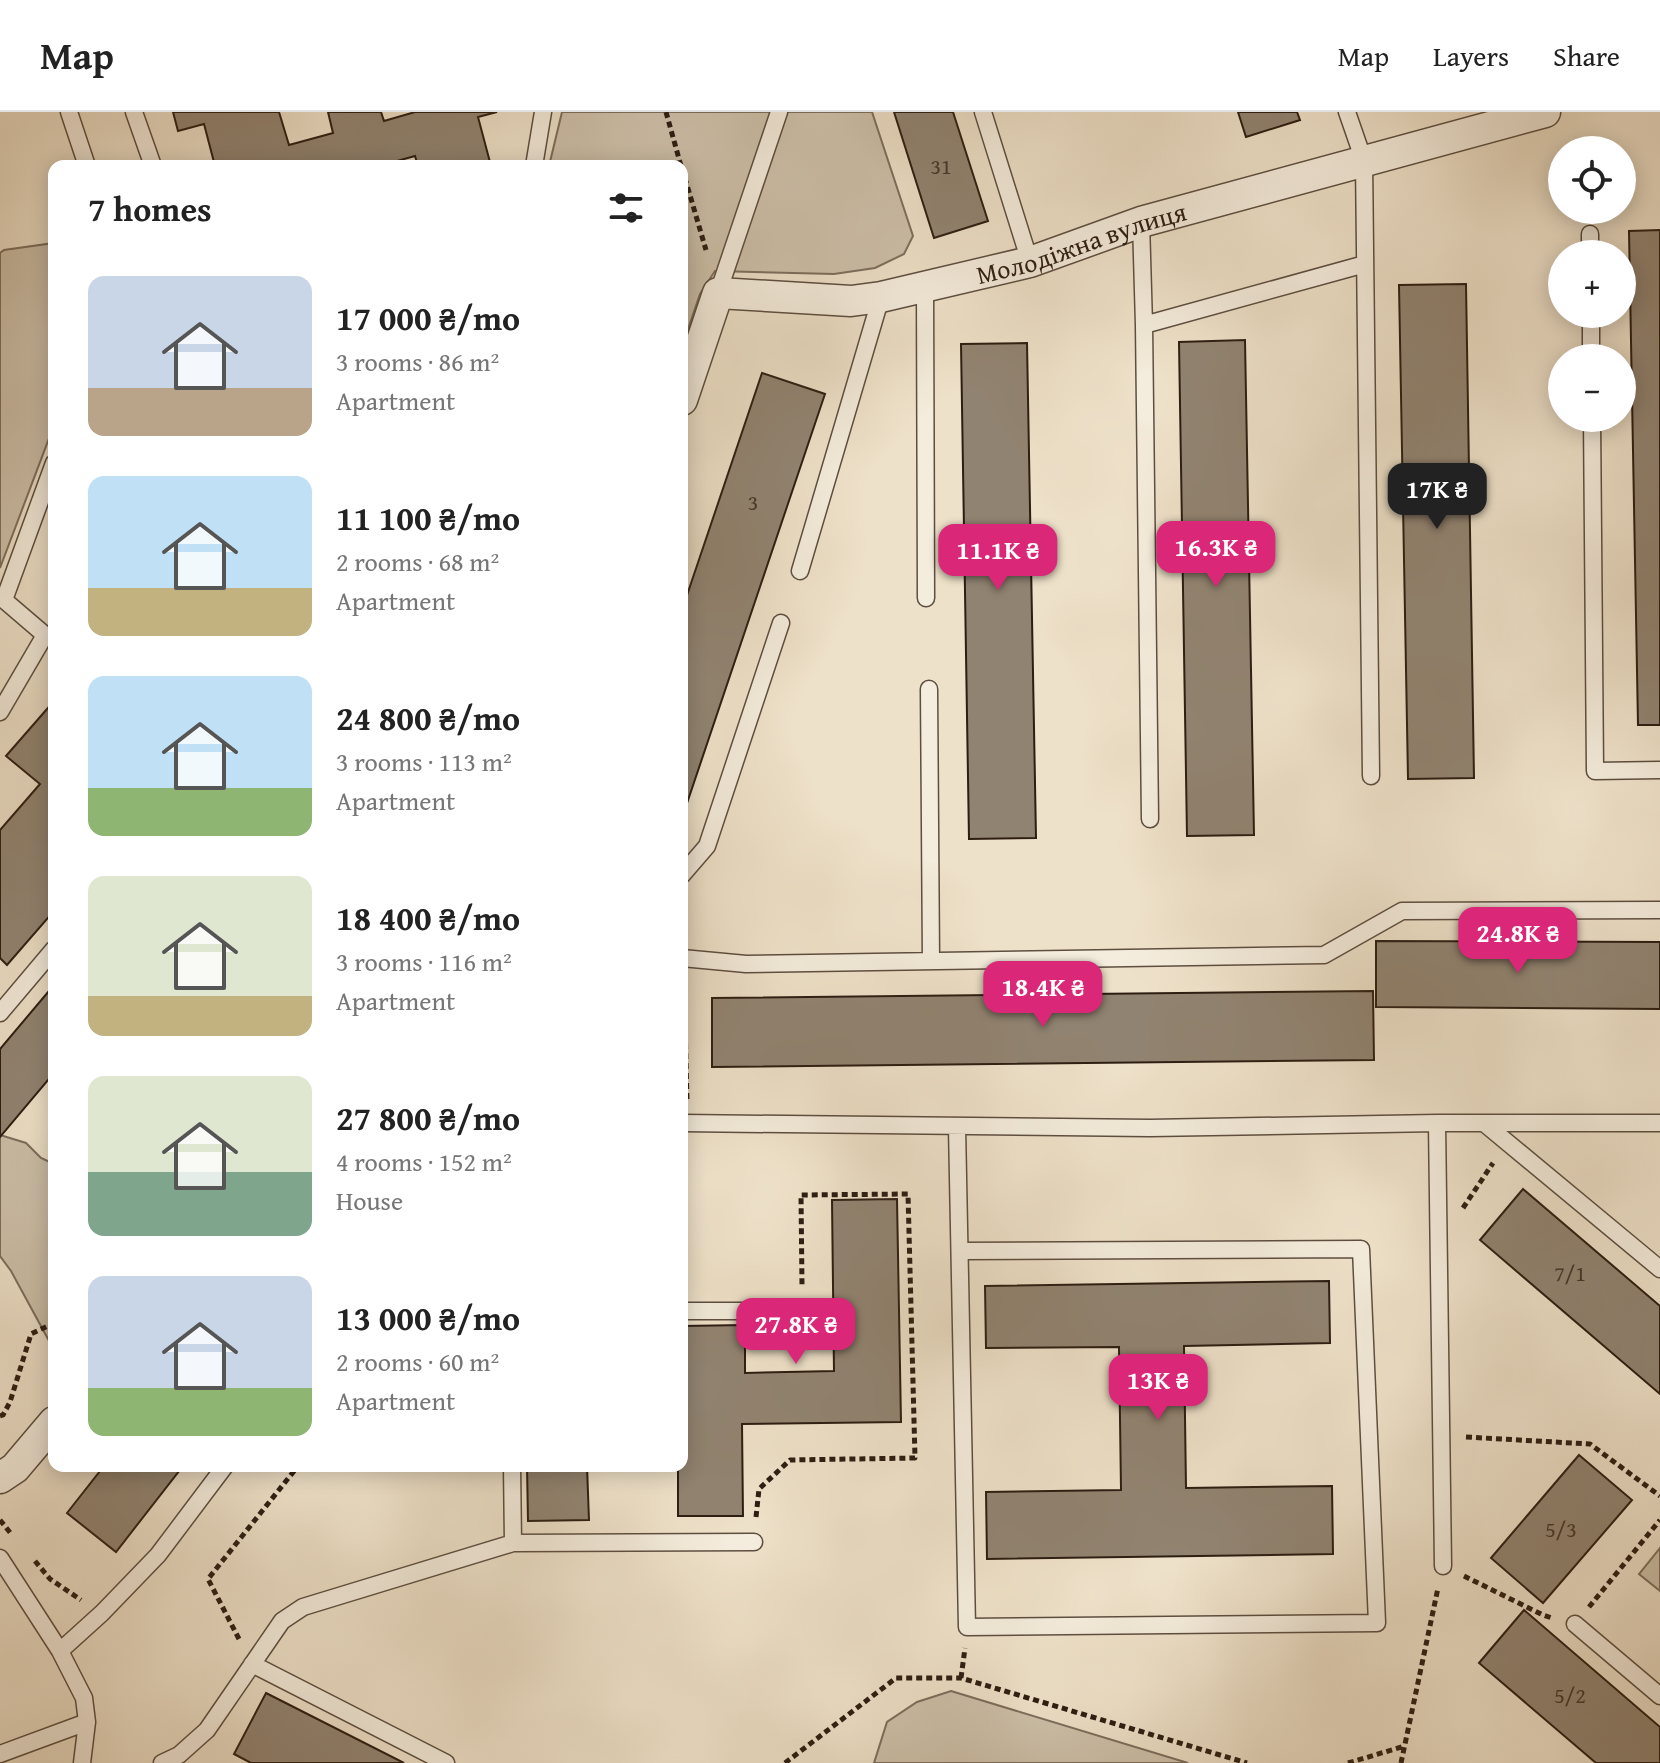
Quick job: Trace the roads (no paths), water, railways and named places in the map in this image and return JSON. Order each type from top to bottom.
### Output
[{"type":"street","name":"Молодіжна вулиця","points":[[718,293],[851,301],[881,297],[1030,262],[1141,222],[1545,112]]},
{"type":"street","points":[[688,382],[718,293]]},
{"type":"street","points":[[0,1478],[15,1468],[48,1429]]},
{"type":"lane","points":[[69,112],[85,160]]},
{"type":"lane","points":[[134,112],[151,160]]},
{"type":"lane","points":[[535,160],[543,112]]},
{"type":"lane","points":[[718,293],[779,112]]},
{"type":"lane","points":[[983,112],[1030,262]]},
{"type":"lane","points":[[1347,112],[1364,161],[1371,776]]},
{"type":"lane","points":[[1141,222],[1150,819]]},
{"type":"lane","points":[[1590,234],[1590,240]]},
{"type":"lane","points":[[1144,325],[1365,264]]},
{"type":"lane","points":[[925,287],[926,598]]},
{"type":"lane","points":[[800,571],[881,297]]},
{"type":"lane","points":[[1592,432],[1595,771],[1660,770]]},
{"type":"lane","points":[[48,479],[4,600],[48,636]]},
{"type":"lane","points":[[688,868],[707,846],[781,623]]},
{"type":"lane","points":[[0,712],[48,641]]},
{"type":"lane","points":[[929,689],[931,961]]},
{"type":"lane","points":[[688,958],[746,964],[1324,955],[1402,911],[1660,910]]},
{"type":"lane","points":[[0,1013],[48,956]]},
{"type":"lane","points":[[688,1123],[1150,1128],[1660,1123]]},
{"type":"lane","points":[[1437,1123],[1443,1566]]},
{"type":"lane","points":[[1484,1123],[1660,1269]]},
{"type":"lane","points":[[957,1127],[967,1627],[1377,1623],[1361,1249],[960,1251]]},
{"type":"lane","points":[[688,1311],[802,1311]]},
{"type":"lane","points":[[60,1651],[158,1555],[220,1472]]},
{"type":"lane","points":[[512,1472],[513,1543]]},
{"type":"lane","points":[[162,1763],[179,1755],[207,1730],[282,1621],[303,1607],[513,1543],[754,1542]]},
{"type":"lane","points":[[0,1558],[60,1651],[84,1698],[87,1722],[82,1763]]},
{"type":"lane","points":[[1575,1624],[1660,1696]]},
{"type":"lane","points":[[252,1664],[446,1763]]},
{"type":"lane","points":[[0,1754],[87,1722]]}]
